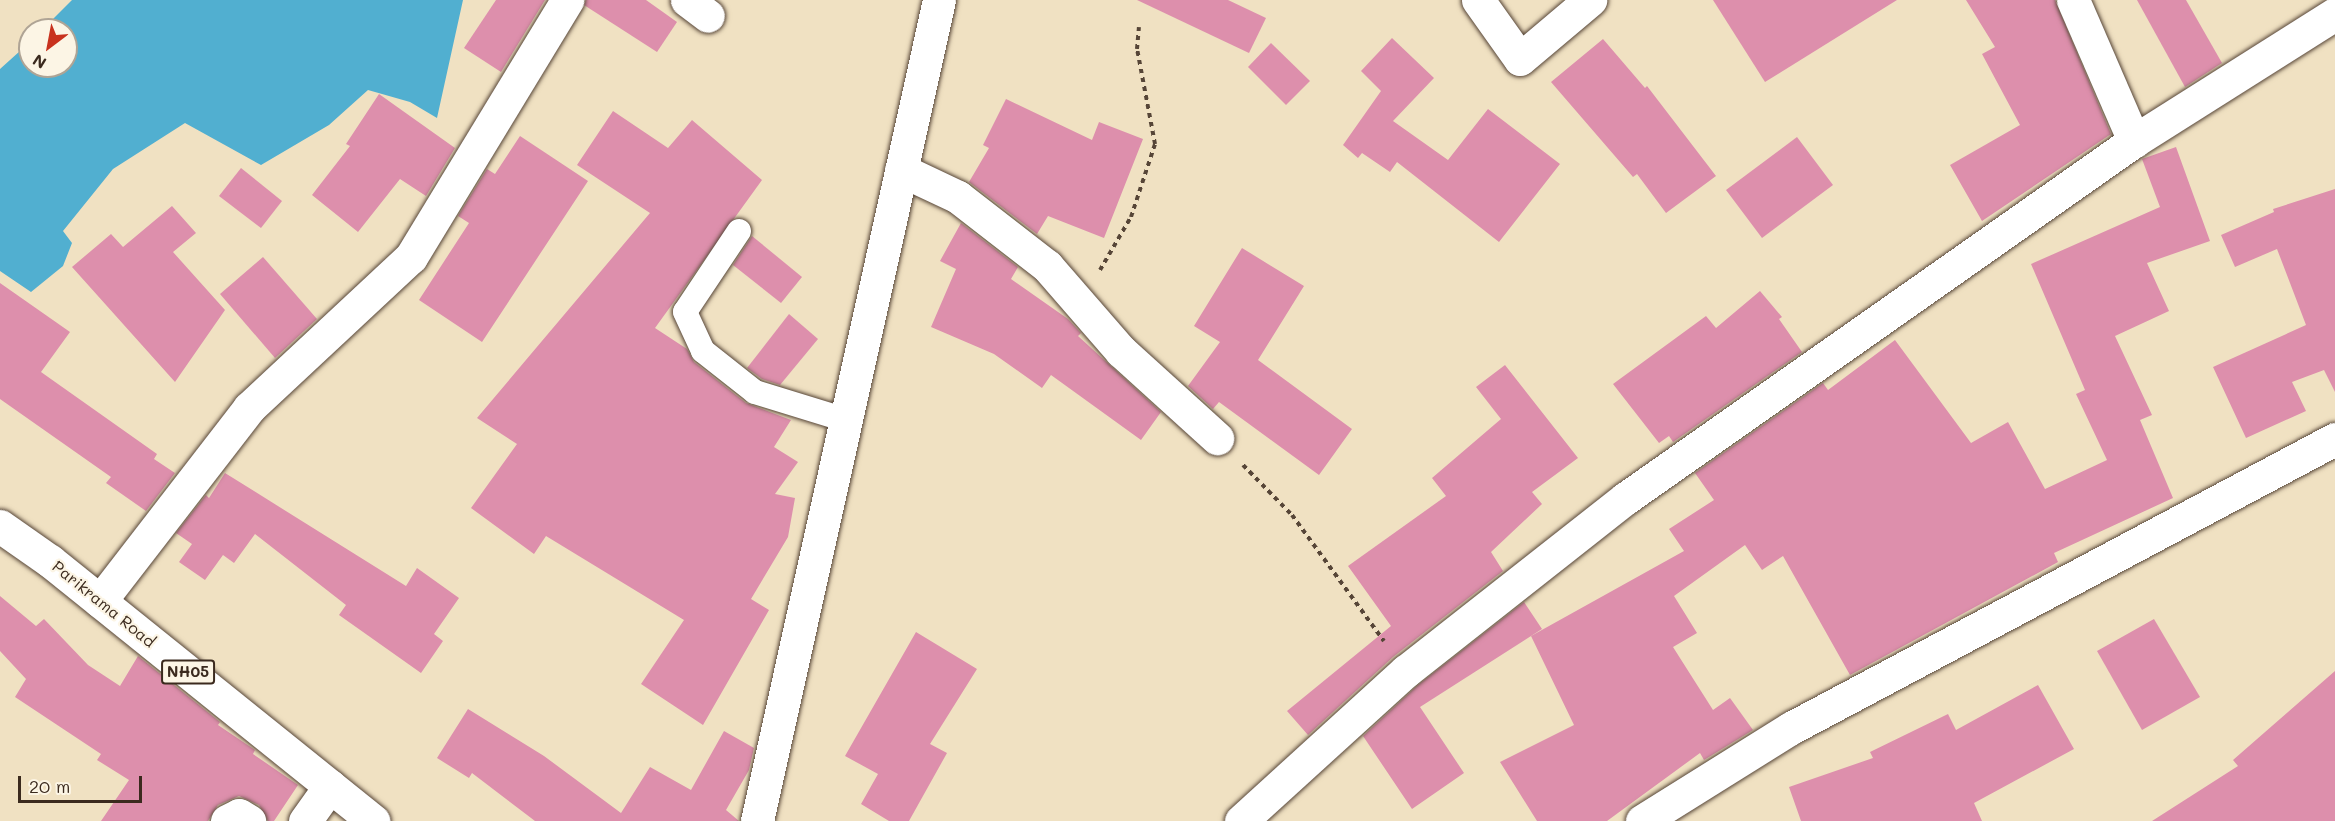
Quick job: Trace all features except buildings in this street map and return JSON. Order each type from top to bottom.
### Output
[{"type":"street","points":[[100,601],[249,408],[411,257],[567,0]]},
{"type":"street","points":[[757,821],[939,0]]},
{"type":"street","points":[[1478,0],[1520,59],[1590,0]]},
{"type":"street","points":[[2073,0],[2134,141]]},
{"type":"street","points":[[1241,821],[1406,671],[1626,498],[2134,141],[2335,14]]},
{"type":"street","points":[[901,170],[958,197],[1047,266],[1121,351],[1217,438]]},
{"type":"street","points":[[1642,821],[1791,728],[2335,439]]},
{"type":"street","name":"Parikrama Road","points":[[0,526],[100,601],[373,821]]},
{"type":"street","points":[[305,821],[330,786]]},
{"type":"street","points":[[227,821],[239,816],[249,821]]},
{"type":"lane","points":[[739,231],[685,312],[703,351],[755,392],[846,420]]},
{"type":"path","points":[[1080,304],[1131,217],[1155,144],[1137,49],[1139,27]]},
{"type":"path","points":[[1217,438],[1292,515],[1406,671]]},
{"type":"water","points":[[72,0],[463,0],[437,118],[410,102],[368,90],[329,125],[261,165],[185,123],[113,169],[63,231],[72,243],[63,266],[31,292],[0,271],[0,69],[18,53],[18,78],[78,78],[78,18],[54,18]]}]
